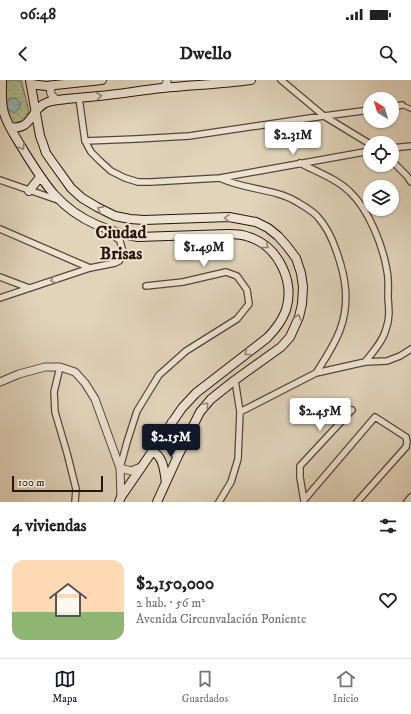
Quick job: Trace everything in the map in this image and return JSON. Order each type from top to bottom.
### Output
[{"type":"main road","points":[[2,80],[2,113],[40,177],[58,200],[71,211],[87,221],[107,230],[126,236],[138,237],[240,234],[268,247],[282,267],[288,291],[286,310],[277,328],[267,338],[196,393],[182,408],[120,500]]},
{"type":"main road","points":[[30,82],[42,86],[102,80]]},
{"type":"main road","points":[[10,127],[16,128],[26,125],[42,105],[47,102],[57,100],[251,80]]},
{"type":"main road","points":[[30,82],[40,136],[46,153],[72,188],[82,198],[115,216],[130,219],[144,220],[229,217],[256,222],[268,228],[286,245],[296,258],[301,273],[304,287],[302,304],[299,318],[290,337],[281,347],[211,399],[200,412],[157,502]]},
{"type":"main road","points":[[29,191],[40,177]]},
{"type":"main road","points":[[172,422],[172,441],[177,458]]},
{"type":"main road","points":[[152,451],[162,461],[166,482]]},
{"type":"street","points":[[163,88],[167,83],[167,80]]},
{"type":"street","points":[[281,80],[324,116],[363,140]]},
{"type":"street","points":[[53,85],[50,92],[51,95],[57,100]]},
{"type":"street","points":[[79,98],[85,140],[91,152],[112,171],[125,178],[138,182],[220,178],[363,152]]},
{"type":"street","points":[[399,106],[411,109]]},
{"type":"street","points":[[85,140],[189,136],[363,111]]},
{"type":"street","points":[[399,147],[411,146]]},
{"type":"street","points":[[300,163],[341,184],[351,192],[360,203],[380,242],[388,273],[389,316],[387,328],[383,338],[365,362]]},
{"type":"street","points":[[399,168],[411,182]]},
{"type":"street","points":[[220,178],[227,182],[277,193],[297,202],[316,215],[326,228],[334,244],[342,266],[346,287],[346,306],[340,330],[330,351],[316,373]]},
{"type":"street","points":[[0,180],[58,200]]},
{"type":"street","points":[[0,229],[90,268]]},
{"type":"street","points":[[0,298],[90,268],[116,263],[122,257],[123,252],[120,241],[107,230]]},
{"type":"street","points":[[120,500],[120,468],[127,442],[137,411],[159,375],[186,351],[236,319],[249,304],[248,290],[237,276],[226,272],[183,282],[146,286]]},
{"type":"street","points":[[0,277],[30,288]]},
{"type":"street","points":[[240,412],[316,373],[365,362],[386,361],[400,356],[411,349]]},
{"type":"street","points":[[0,382],[19,374],[45,367],[60,367],[74,372],[85,383],[94,399],[120,468]]},
{"type":"street","points":[[60,367],[54,392],[55,412],[76,489],[75,502]]},
{"type":"street","points":[[219,502],[231,482],[238,459],[240,412],[235,380]]},
{"type":"street","points":[[305,501],[300,477],[300,466],[352,410]]},
{"type":"street","points":[[305,501],[375,417],[406,437],[406,447],[357,502]]},
{"type":"street","points":[[120,468],[131,471],[141,468]]},
{"type":"street","points":[[406,502],[411,497]]},
{"type":"green space","points":[[4,80],[21,80],[29,116],[20,126],[7,122]]},
{"type":"water","points":[[15,98],[19,101],[20,105],[14,113],[6,106],[9,99]]},
{"type":"district","name":"Ciudad Brisas","points":[[121,242]]}]
